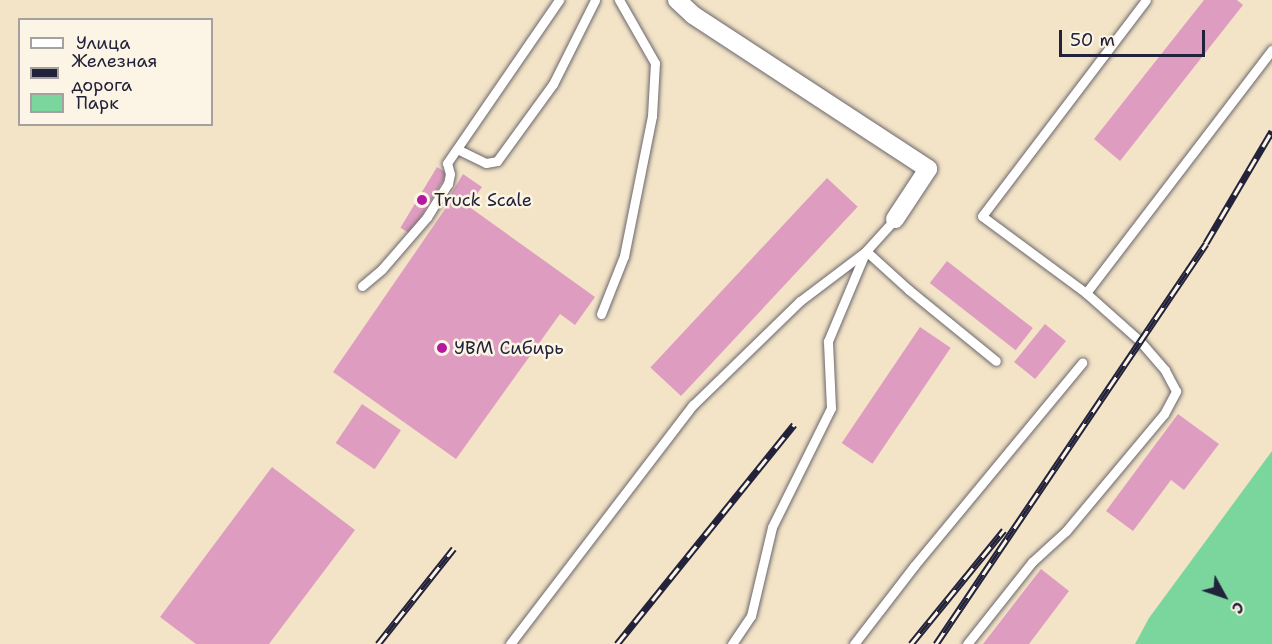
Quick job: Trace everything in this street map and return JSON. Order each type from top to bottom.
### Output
[{"type":"street","points":[[677,0],[693,15],[928,169],[895,219]]},
{"type":"lane","points":[[362,286],[382,269],[427,217],[448,184],[450,174],[447,163],[559,0]]},
{"type":"lane","points":[[457,149],[486,163],[497,161],[553,84],[595,0]]},
{"type":"lane","points":[[601,314],[624,256],[652,116],[656,63],[619,0]]},
{"type":"lane","points":[[967,644],[1032,562],[1066,531],[1164,414],[1176,391],[1165,370],[1140,342],[1086,293],[982,216],[1146,0]]},
{"type":"lane","points":[[1086,293],[1272,50]]},
{"type":"lane","points":[[510,644],[693,405],[800,301],[866,250],[895,219]]},
{"type":"lane","points":[[866,250],[909,290],[996,361]]},
{"type":"lane","points":[[732,644],[751,616],[772,527],[831,408],[828,341],[866,250]]},
{"type":"lane","points":[[854,644],[914,566],[1082,363]]},
{"type":"green space","points":[[1272,451],[1272,644],[1135,644],[1149,618]]},
{"type":"building","points":[[1204,0],[1237,0],[1243,5],[1120,161],[1094,139]]},
{"type":"building","name":"Truck Scale","points":[[437,167],[447,173],[411,234],[400,228]]},
{"type":"building","points":[[463,174],[482,187],[468,206],[451,194]]},
{"type":"building","points":[[827,178],[858,207],[681,396],[650,367]]},
{"type":"building","name":"УВМ Сибирь","points":[[452,199],[468,206],[595,297],[575,325],[560,314],[456,459],[333,372]]},
{"type":"building","points":[[947,261],[1033,328],[1016,350],[930,283]]},
{"type":"building","points":[[1045,324],[1066,341],[1035,379],[1014,362]]},
{"type":"building","points":[[920,327],[951,348],[872,464],[842,443]]},
{"type":"building","points":[[362,404],[401,430],[375,469],[336,443]]},
{"type":"building","points":[[1178,414],[1219,444],[1184,490],[1171,480],[1133,531],[1106,511]]},
{"type":"building","points":[[272,467],[355,530],[269,644],[196,644],[160,617]]},
{"type":"building","points":[[1041,569],[1069,591],[1029,644],[983,644]]},
{"type":"railway","points":[[936,644],[1206,243],[1272,131]]},
{"type":"railway","points":[[617,644],[794,425]]},
{"type":"railway","points":[[911,644],[1004,530]]},
{"type":"railway","points":[[378,644],[454,548]]},
{"type":"place","name":"Truck Scale","points":[[422,200]]},
{"type":"place","name":"УВМ Сибирь","points":[[442,348]]}]
